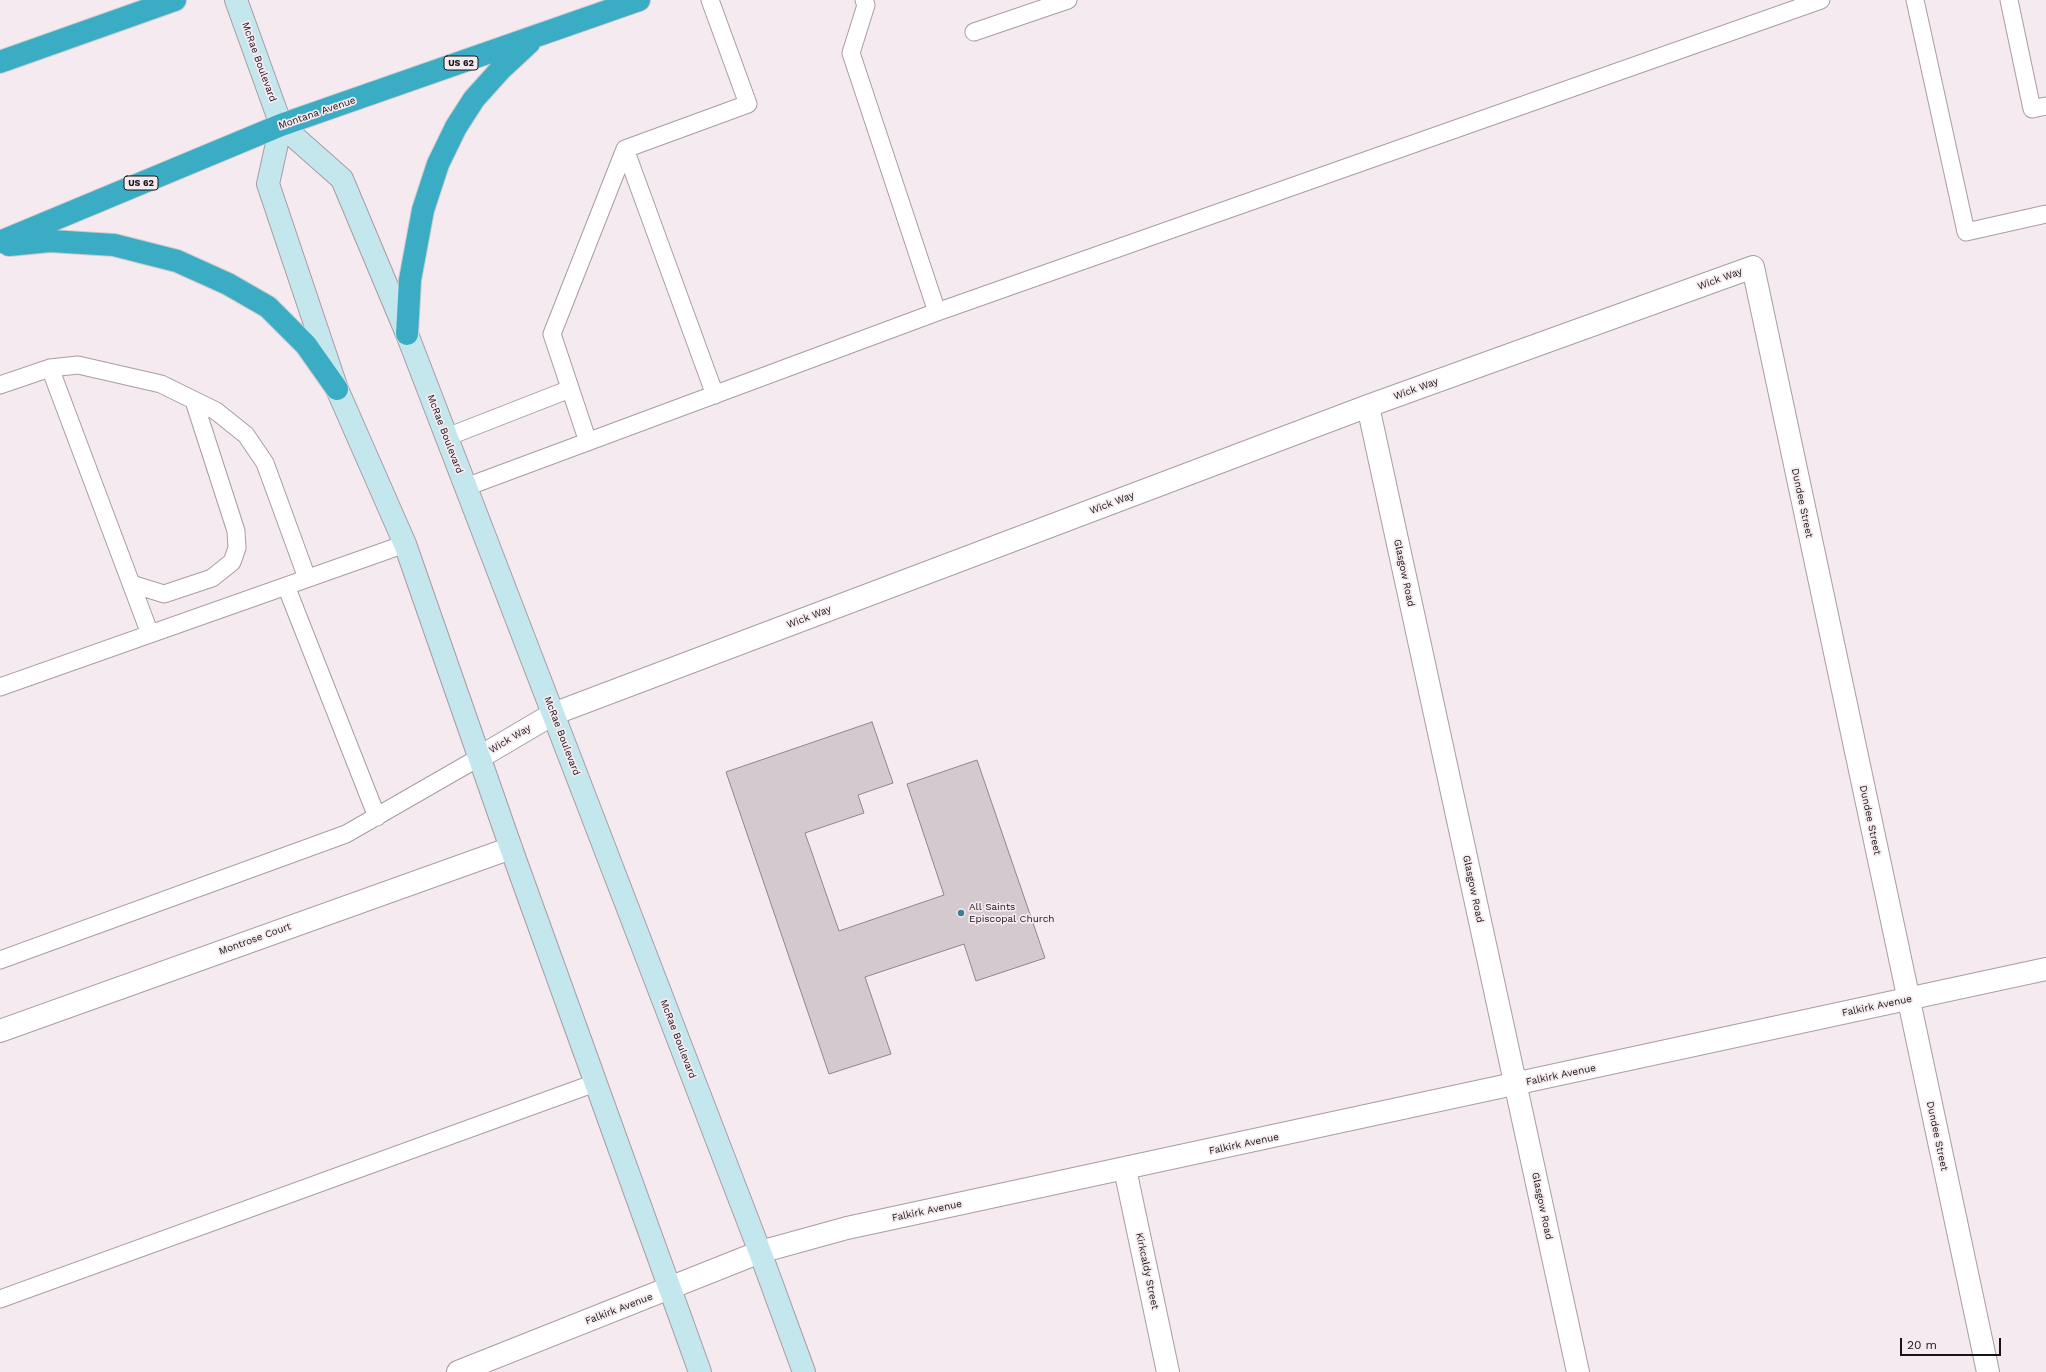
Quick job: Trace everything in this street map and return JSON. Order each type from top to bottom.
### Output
[{"type":"highway","points":[[0,62],[175,0]]},
{"type":"highway","name":"Montana Avenue","points":[[0,242],[281,125],[534,38],[639,0]]},
{"type":"highway","points":[[408,334],[410,280],[424,210],[438,164],[456,128],[474,99],[501,68],[520,53],[534,38]]},
{"type":"highway","points":[[0,246],[50,241],[114,245],[177,261],[228,284],[268,307],[306,345],[337,389]]},
{"type":"main road","name":"McRae Boulevard","points":[[236,0],[281,125],[342,179],[408,334],[760,1252],[804,1372]]},
{"type":"main road","points":[[281,125],[268,184],[337,389],[405,544],[511,848],[700,1372]]},
{"type":"street","name":"Wick Way","points":[[480,757],[554,714],[1368,406],[1753,267]]},
{"type":"street","name":"Dundee Street","points":[[1753,267],[1988,1372]]},
{"type":"street","name":"Glasgow Road","points":[[1368,406],[1578,1372]]},
{"type":"street","name":"Montrose Court","points":[[0,1030],[511,848]]},
{"type":"street","name":"Falkirk Avenue","points":[[458,1372],[760,1252],[847,1228],[1516,1085],[2046,969]]},
{"type":"street","name":"Kirkcaldy Street","points":[[1125,1169],[1168,1372]]},
{"type":"lane","points":[[588,442],[552,334],[625,149],[748,104],[710,0]]},
{"type":"lane","points":[[864,0],[866,5],[851,53],[937,312]]},
{"type":"lane","points":[[974,32],[1068,0]]},
{"type":"lane","points":[[466,487],[937,312],[1821,0]]},
{"type":"lane","points":[[1915,0],[1966,232],[2046,214]]},
{"type":"lane","points":[[2009,0],[2032,109],[2046,106]]},
{"type":"lane","points":[[625,149],[715,395]]},
{"type":"lane","points":[[0,385],[50,368],[78,366],[161,384],[216,411],[246,435],[265,463],[307,578]]},
{"type":"lane","points":[[50,368],[150,634]]},
{"type":"lane","points":[[447,437],[570,389]]},
{"type":"lane","points":[[132,584],[164,594],[212,578],[232,562],[237,548],[236,532],[194,401]]},
{"type":"lane","points":[[0,687],[405,544]]},
{"type":"lane","points":[[286,586],[377,816]]},
{"type":"lane","points":[[0,960],[346,834],[480,757]]},
{"type":"lane","points":[[0,1299],[595,1083]]},
{"type":"building","name":"All Saints Episcopal Church","points":[[872,722],[893,783],[858,795],[864,813],[805,833],[839,931],[944,895],[907,784],[977,760],[1045,958],[976,981],[964,944],[865,977],[891,1054],[829,1074],[726,772]]},
{"type":"place","name":"All Saints Episcopal Church","points":[[961,913]]}]
